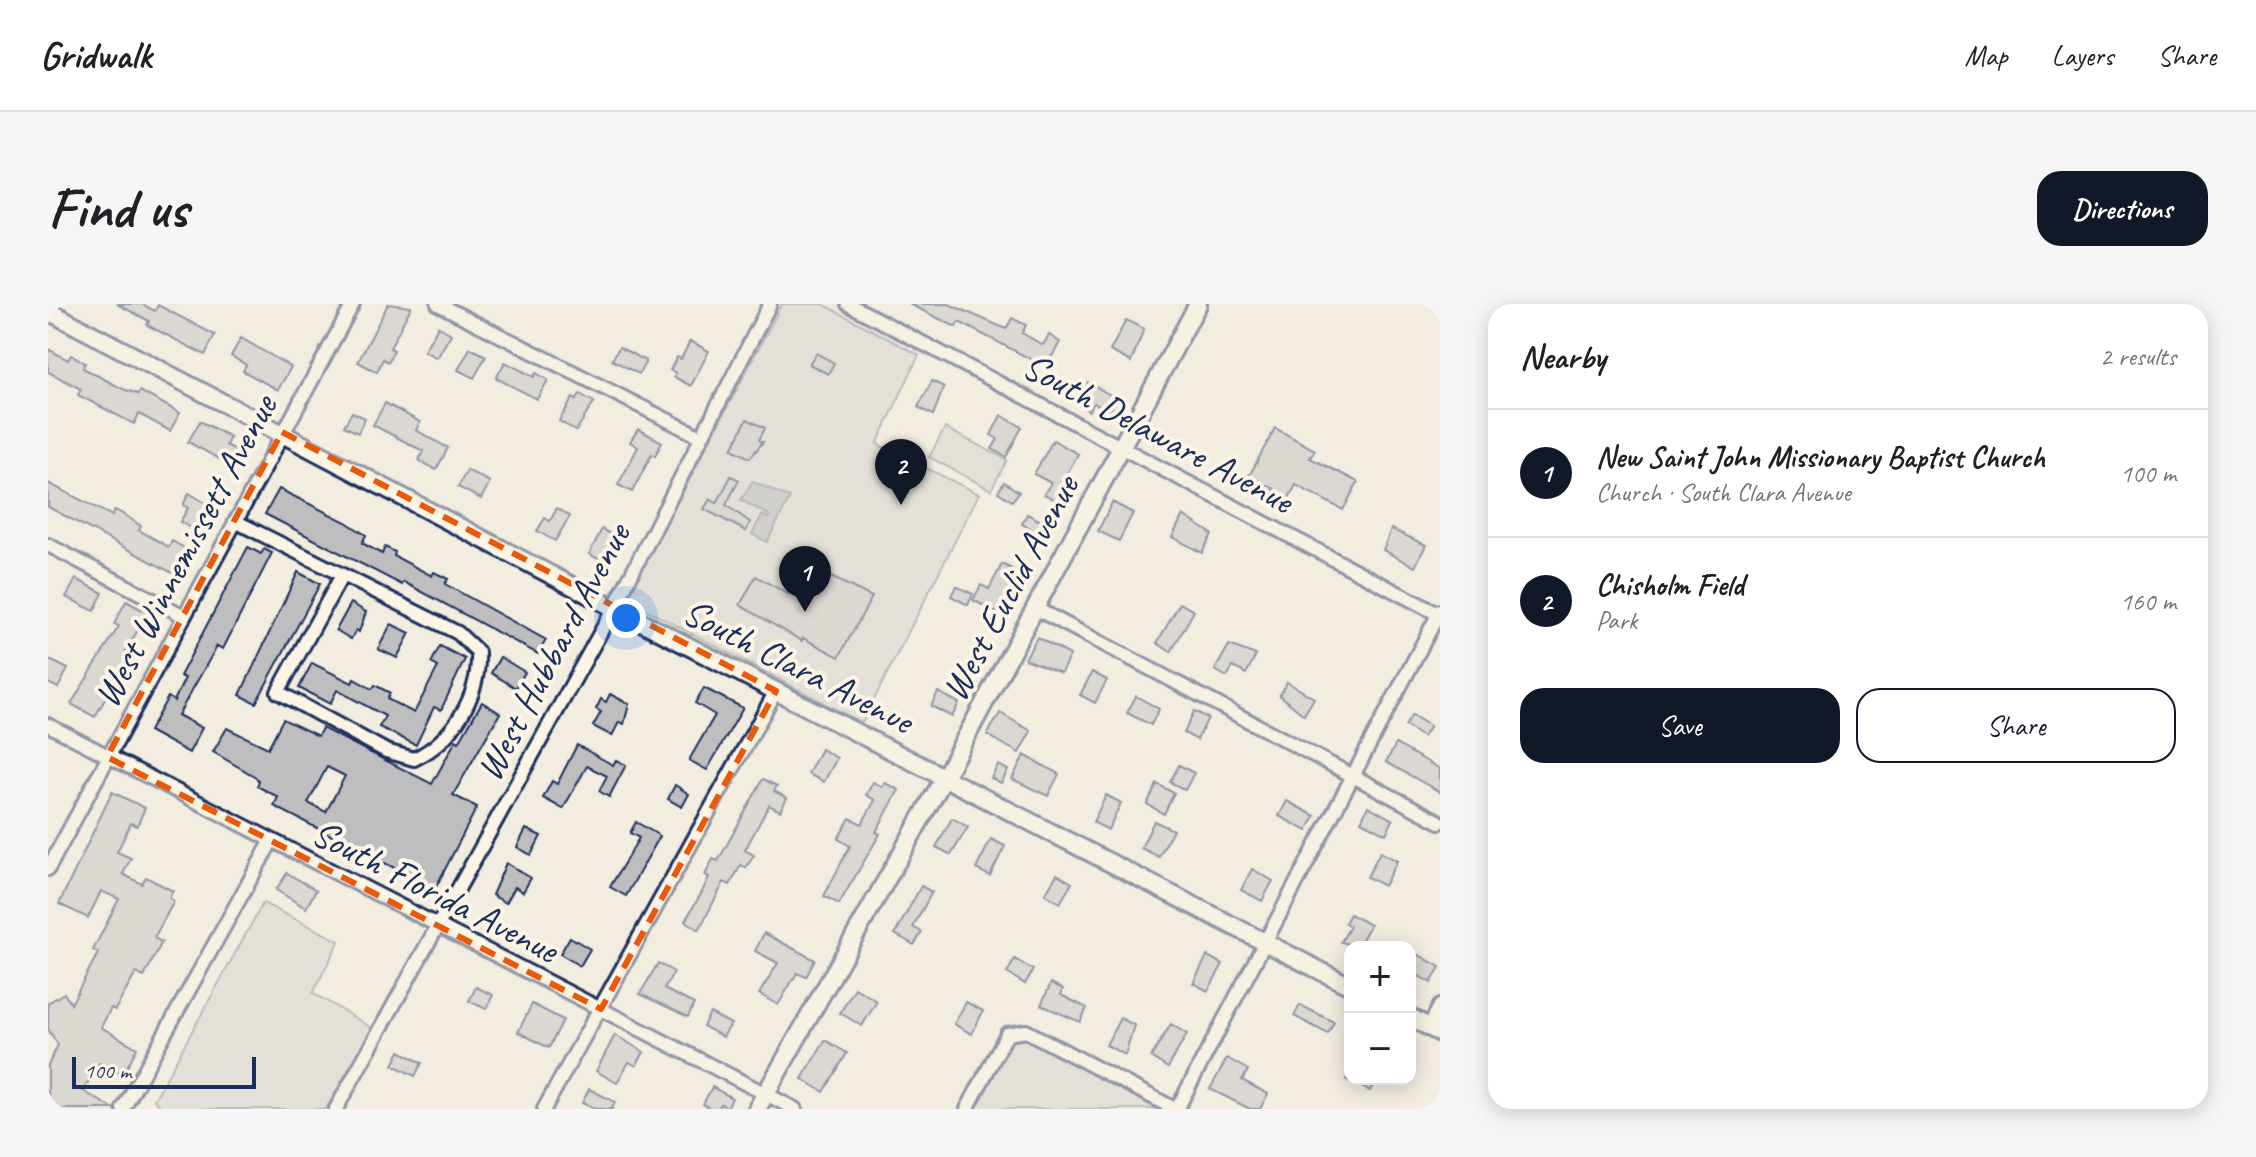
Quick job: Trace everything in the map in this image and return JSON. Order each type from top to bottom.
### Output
[{"type":"street","name":"West Winnemissett Avenue","points":[[48,869],[353,304]]},
{"type":"street","points":[[438,304],[701,437]]},
{"type":"street","name":"West Hubbard Avenue","points":[[336,1109],[614,608],[770,304]]},
{"type":"street","name":"South Delaware Avenue","points":[[848,304],[1440,613]]},
{"type":"street","name":"West Euclid Avenue","points":[[757,1109],[944,778],[1198,304]]},
{"type":"street","name":"South Clara Avenue","points":[[48,311],[614,608],[1344,983]]},
{"type":"street","points":[[235,521],[341,577],[458,633],[478,652],[479,674],[449,735],[434,750],[414,759],[386,751],[278,692],[341,577]]},
{"type":"street","points":[[48,545],[184,616]]},
{"type":"street","points":[[1035,608],[1440,822]]},
{"type":"street","points":[[967,1109],[1007,1034],[1026,1031],[1176,1109],[1440,613]]},
{"type":"street","points":[[544,1109],[776,691]]},
{"type":"street","name":"South Florida Avenue","points":[[48,725],[795,1109]]},
{"type":"street","points":[[123,1109],[271,842]]},
{"type":"street","points":[[1416,1020],[1434,1030],[1440,1006]]},
{"type":"highlighted area","points":[[282,432],[776,691],[601,1009],[107,757]]},
{"type":"shaded area","points":[[782,304],[823,304],[919,355],[877,444],[979,494],[862,723],[626,599]]},
{"type":"shaded area","points":[[945,428],[1007,460],[991,490],[929,457]]},
{"type":"shaded area","points":[[752,481],[790,498],[767,542],[752,534],[762,515],[768,518],[769,515],[741,500]]},
{"type":"shaded area","points":[[263,903],[339,941],[313,993],[372,1028],[326,1109],[163,1109],[154,1100]]},
{"type":"shaded area","points":[[1023,1038],[1161,1109],[975,1109],[1012,1040]]},
{"type":"building","points":[[117,304],[142,304],[155,311],[158,305],[215,335],[205,355],[147,325],[149,321]]},
{"type":"building","points":[[388,304],[411,307],[390,348],[394,350],[388,362],[383,359],[377,372],[358,362]]},
{"type":"building","points":[[909,304],[949,304],[1006,329],[1012,318],[1026,325],[1022,333],[1043,345],[1049,335],[1060,342],[1046,367],[959,322],[956,327]]},
{"type":"building","points":[[1126,320],[1144,329],[1131,362],[1110,351]]},
{"type":"building","points":[[438,326],[451,334],[437,358],[424,351]]},
{"type":"building","points":[[241,338],[291,367],[278,390],[243,371],[246,365],[231,356]]},
{"type":"building","points":[[690,341],[709,351],[691,386],[674,377],[676,373],[670,370],[677,357],[681,359]]},
{"type":"building","points":[[619,347],[646,361],[639,374],[612,360]]},
{"type":"building","points":[[470,348],[486,356],[474,378],[458,370]]},
{"type":"building","points":[[48,349],[68,360],[71,355],[85,363],[83,368],[123,389],[138,394],[140,391],[180,413],[170,431],[139,414],[134,424],[78,395],[81,389],[48,372]]},
{"type":"building","points":[[816,353],[834,363],[828,374],[809,364]]},
{"type":"building","points":[[505,362],[534,377],[536,373],[548,380],[537,399],[496,378]]},
{"type":"building","points":[[932,381],[944,387],[933,415],[918,407]]},
{"type":"building","points":[[1088,382],[1117,399],[1109,412],[1094,403],[1089,411],[1077,404]]},
{"type":"building","points":[[580,394],[594,402],[576,431],[559,421],[573,398],[576,400]]},
{"type":"building","points":[[385,403],[420,422],[416,430],[448,448],[436,470],[419,460],[423,451],[373,425]]},
{"type":"building","points":[[352,412],[365,418],[358,433],[344,426]]},
{"type":"building","points":[[1001,415],[1022,427],[1006,457],[992,449],[998,439],[991,435]]},
{"type":"building","points":[[747,419],[765,428],[759,440],[763,442],[750,458],[732,449]]},
{"type":"building","points":[[200,421],[230,437],[226,445],[239,452],[232,466],[188,442]]},
{"type":"building","points":[[1275,428],[1315,450],[1310,458],[1358,482],[1343,510],[1296,485],[1284,507],[1269,498],[1274,489],[1249,476]]},
{"type":"building","points":[[638,429],[662,442],[655,456],[652,454],[632,492],[618,485],[638,447],[630,442]]},
{"type":"building","points":[[1053,440],[1078,454],[1062,482],[1066,485],[1057,501],[1044,494],[1051,483],[1034,474]]},
{"type":"building","points":[[467,470],[490,482],[481,499],[458,487]]},
{"type":"building","points":[[731,476],[739,480],[726,505],[750,522],[746,531],[704,509],[710,499],[717,503]]},
{"type":"building","points":[[1004,482],[1019,492],[1012,501],[998,492]]},
{"type":"building","points":[[48,483],[112,516],[115,510],[125,515],[141,526],[139,530],[169,547],[172,541],[191,552],[178,576],[48,507]]},
{"type":"building","points":[[279,489],[366,535],[362,543],[382,554],[385,547],[395,552],[394,556],[432,576],[434,572],[448,579],[445,584],[546,640],[538,654],[404,582],[402,585],[265,514]]},
{"type":"building","points":[[189,493],[214,508],[199,533],[180,522],[188,508],[183,505]]},
{"type":"building","points":[[1112,502],[1133,513],[1119,541],[1098,531]]},
{"type":"building","points":[[557,508],[570,516],[555,541],[537,531],[545,518],[550,521]]},
{"type":"building","points":[[1027,514],[1049,525],[1037,546],[1024,539],[1030,528],[1022,524]]},
{"type":"building","points":[[1183,515],[1212,534],[1202,553],[1172,537]]},
{"type":"building","points":[[602,529],[619,539],[606,563],[589,554]]},
{"type":"building","points":[[1391,529],[1426,545],[1415,567],[1383,550]]},
{"type":"building","points":[[248,547],[261,554],[264,549],[272,553],[223,649],[217,646],[178,715],[202,728],[189,753],[149,731],[168,697],[174,701],[185,678],[180,676]]},
{"type":"building","points":[[804,564],[872,597],[839,657],[803,638],[802,641],[740,605],[756,576],[788,594]]},
{"type":"building","points":[[1002,564],[1023,575],[1005,617],[973,600],[981,585],[989,589]]},
{"type":"building","points":[[298,572],[320,584],[256,703],[240,695]]},
{"type":"building","points":[[76,579],[103,593],[94,611],[66,597]]},
{"type":"building","points":[[956,586],[973,594],[968,605],[951,596]]},
{"type":"building","points":[[126,601],[150,614],[125,653],[129,656],[95,717],[71,704],[119,626],[114,624]]},
{"type":"building","points":[[351,603],[366,612],[359,632],[356,630],[351,639],[336,630]]},
{"type":"building","points":[[1180,603],[1194,611],[1171,652],[1157,643]]},
{"type":"building","points":[[391,624],[410,633],[397,658],[378,649]]},
{"type":"building","points":[[1037,637],[1070,655],[1061,673],[1025,659]]},
{"type":"building","points":[[1229,645],[1256,655],[1246,674],[1233,667],[1227,677],[1215,670]]},
{"type":"building","points":[[440,646],[465,659],[441,710],[434,707],[416,745],[379,727],[385,716],[337,690],[330,704],[299,688],[312,663],[352,683],[354,679],[372,689],[375,685],[390,693],[387,699],[414,713],[438,667],[431,663]]},
{"type":"building","points":[[500,657],[525,672],[516,688],[491,673]]},
{"type":"building","points":[[48,659],[68,669],[58,688],[48,683]]},
{"type":"building","points":[[1092,672],[1107,680],[1095,703],[1080,695]]},
{"type":"building","points":[[1287,682],[1314,698],[1304,715],[1279,695]]},
{"type":"building","points":[[704,688],[743,708],[707,770],[689,760],[715,715],[695,703]]},
{"type":"building","points":[[938,692],[959,703],[952,717],[931,706]]},
{"type":"building","points":[[610,694],[629,704],[624,724],[619,722],[612,736],[593,726],[601,712],[596,709],[601,699],[606,702]]},
{"type":"building","points":[[1136,696],[1159,709],[1151,725],[1127,713]]},
{"type":"building","points":[[482,702],[500,713],[453,795],[477,807],[435,889],[274,806],[278,797],[257,786],[259,781],[254,776],[213,752],[227,728],[268,748],[283,719],[318,736],[322,728],[432,784],[456,740],[459,742]],"holes":[[[327,767],[345,776],[326,812],[308,803]]]},
{"type":"building","points":[[1194,711],[1208,718],[1197,740],[1184,733]]},
{"type":"building","points":[[1000,713],[1031,731],[1019,753],[987,735]]},
{"type":"building","points":[[1412,715],[1430,726],[1423,737],[1405,726]]},
{"type":"building","points":[[1396,744],[1440,769],[1440,792],[1386,762]]},
{"type":"building","points":[[577,745],[613,765],[616,760],[626,765],[609,797],[599,791],[607,776],[587,766],[563,809],[543,798],[552,781],[557,784]]},
{"type":"building","points":[[821,749],[837,758],[824,782],[808,774]]},
{"type":"building","points":[[1024,755],[1059,774],[1048,796],[1012,779]]},
{"type":"building","points":[[998,765],[1008,770],[1001,783],[991,778]]},
{"type":"building","points":[[1179,765],[1194,773],[1185,790],[1170,782]]},
{"type":"building","points":[[763,779],[777,786],[774,791],[787,798],[780,811],[769,805],[745,850],[754,855],[746,868],[741,865],[730,885],[724,882],[699,930],[685,921],[709,877],[705,875],[713,859],[718,861]]},
{"type":"building","points":[[873,782],[882,787],[885,783],[899,790],[876,832],[880,834],[839,904],[824,896],[850,846],[838,839],[850,818],[862,824],[875,800],[866,795]]},
{"type":"building","points":[[1157,784],[1174,793],[1164,814],[1147,804]]},
{"type":"building","points":[[675,785],[689,794],[682,807],[668,799]]},
{"type":"building","points":[[112,792],[145,808],[137,826],[131,823],[117,852],[131,858],[123,874],[142,884],[146,877],[173,891],[169,898],[174,901],[154,938],[162,942],[144,977],[136,973],[115,1010],[111,1008],[101,1027],[137,1048],[123,1075],[99,1063],[83,1091],[114,1109],[48,1109],[48,1065],[58,1045],[48,1029],[48,1003],[64,993],[71,1004],[98,953],[93,950],[119,899],[101,891],[88,918],[59,904]]},
{"type":"building","points":[[1106,795],[1121,803],[1108,830],[1093,822]]},
{"type":"building","points":[[1287,801],[1315,816],[1307,831],[1279,816]]},
{"type":"building","points":[[1368,806],[1393,820],[1386,834],[1361,821]]},
{"type":"building","points":[[952,818],[968,827],[951,855],[936,847]]},
{"type":"building","points":[[1154,821],[1173,830],[1159,857],[1141,848]]},
{"type":"building","points":[[636,822],[660,836],[626,896],[610,887],[639,838],[630,833]]},
{"type":"building","points":[[526,829],[541,836],[531,855],[517,847]]},
{"type":"building","points":[[991,839],[1005,846],[990,876],[976,869]]},
{"type":"building","points":[[1380,852],[1397,861],[1384,886],[1367,877]]},
{"type":"building","points":[[506,863],[531,878],[523,892],[515,887],[506,903],[492,895]]},
{"type":"building","points":[[1252,869],[1273,881],[1262,901],[1241,890]]},
{"type":"building","points":[[287,873],[316,890],[306,908],[276,890]]},
{"type":"building","points":[[1057,874],[1072,883],[1060,903],[1045,894]]},
{"type":"building","points":[[921,886],[932,892],[913,927],[922,932],[914,945],[895,934]]},
{"type":"building","points":[[1350,914],[1370,925],[1361,941],[1344,943],[1341,942],[1350,926],[1345,923]]},
{"type":"building","points":[[764,933],[815,960],[806,977],[797,973],[778,1005],[759,994],[778,963],[755,951]]},
{"type":"building","points":[[570,937],[590,949],[580,966],[560,954]]},
{"type":"building","points":[[1416,953],[1440,967],[1431,983],[1416,974]]},
{"type":"building","points":[[1207,956],[1223,964],[1208,991],[1193,983]]},
{"type":"building","points":[[1015,959],[1033,970],[1025,984],[1007,973]]},
{"type":"building","points":[[658,963],[674,972],[664,989],[694,1004],[688,1017],[640,994]]},
{"type":"building","points":[[1051,983],[1063,989],[1061,995],[1087,1008],[1080,1022],[1041,1005]]},
{"type":"building","points":[[476,987],[493,995],[486,1009],[469,1001]]},
{"type":"building","points":[[855,988],[877,1001],[862,1026],[840,1013]]},
{"type":"building","points":[[966,1002],[983,1011],[972,1034],[954,1024]]},
{"type":"building","points":[[532,1004],[563,1020],[549,1048],[518,1032]]},
{"type":"building","points":[[1300,1005],[1334,1022],[1328,1034],[1294,1016]]},
{"type":"building","points":[[710,1013],[731,1024],[723,1037],[703,1026]]},
{"type":"building","points":[[1120,1018],[1134,1025],[1125,1055],[1106,1045]]},
{"type":"building","points":[[1171,1024],[1187,1034],[1168,1068],[1151,1057]]},
{"type":"building","points":[[615,1035],[644,1052],[636,1066],[629,1062],[617,1083],[596,1071]]},
{"type":"building","points":[[825,1040],[847,1053],[824,1092],[802,1079]]},
{"type":"building","points":[[400,1051],[422,1063],[415,1076],[393,1065]]},
{"type":"building","points":[[1227,1058],[1248,1070],[1242,1080],[1268,1094],[1260,1109],[1250,1109],[1210,1089]]},
{"type":"building","points":[[1358,1085],[1373,1085],[1370,1091]]},
{"type":"building","points":[[712,1087],[732,1098],[727,1108],[721,1104],[718,1109],[712,1109],[703,1104]]},
{"type":"building","points":[[589,1089],[615,1102],[612,1109],[595,1109],[582,1103]]},
{"type":"place","name":"Chisholm Field","points":[[901,505]]},
{"type":"place","name":"New Saint John Missionary Baptist Church","points":[[805,612]]}]
